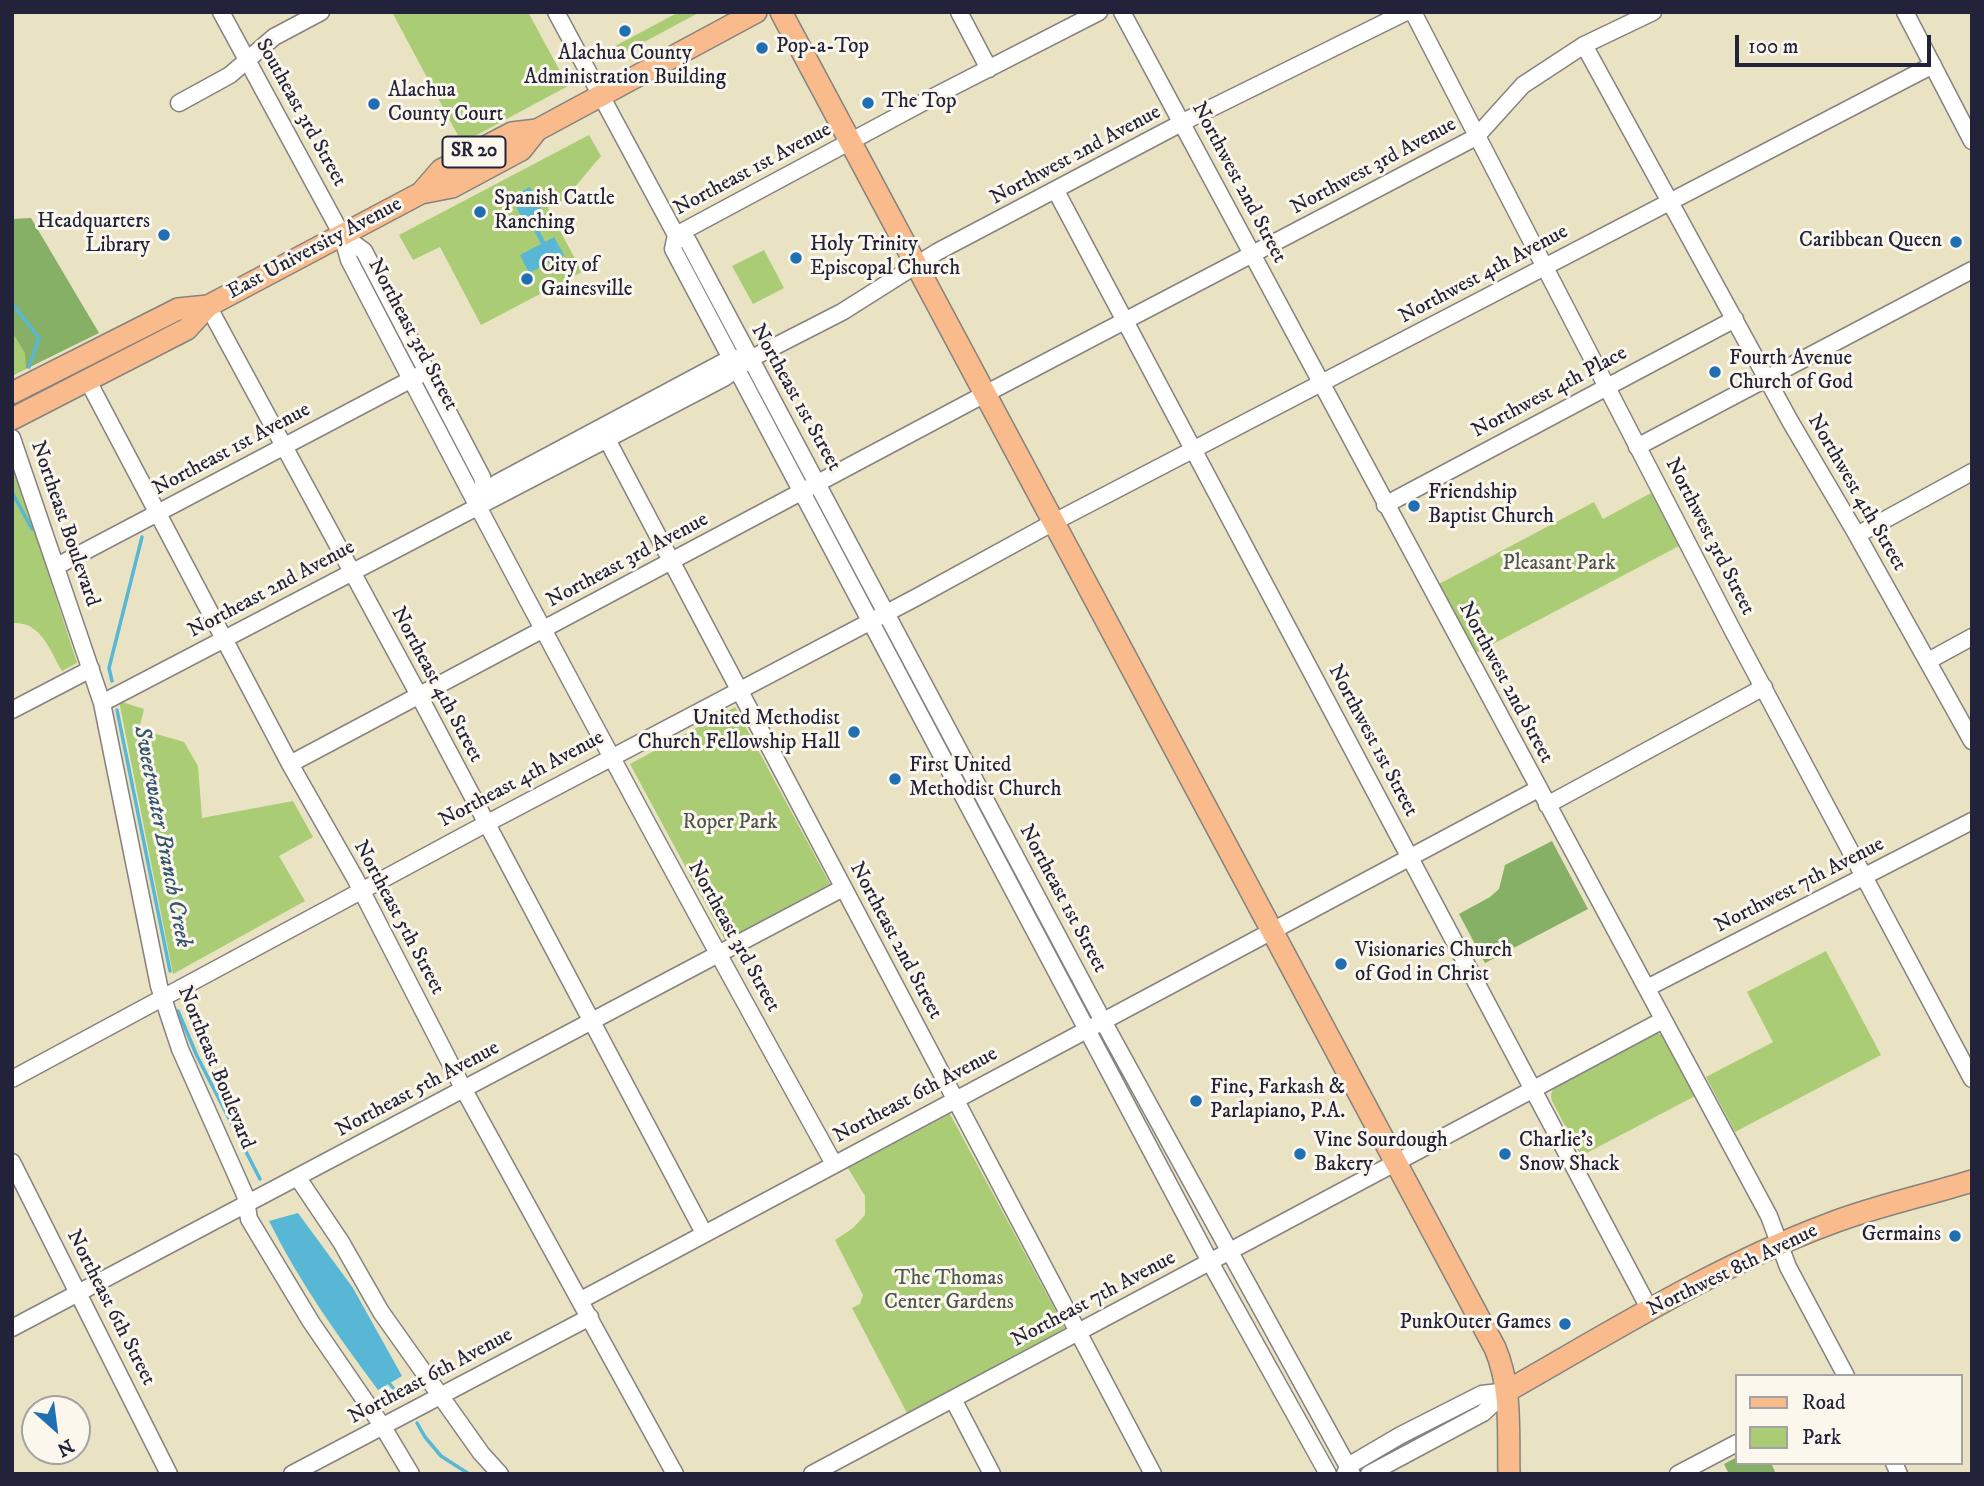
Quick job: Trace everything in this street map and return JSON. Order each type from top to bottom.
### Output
[{"type":"main road","name":"East University Avenue","points":[[12,419],[187,329],[208,306],[421,193],[441,170],[512,133],[537,130],[756,12]]},
{"type":"main road","points":[[781,12],[1495,1348],[1503,1368],[1507,1391],[1509,1474]]},
{"type":"main road","name":"East University Avenue","points":[[12,393],[178,309],[208,306]]},
{"type":"main road","name":"Northwest 8th Avenue","points":[[1507,1391],[1650,1311],[1780,1244],[1830,1223],[1972,1181]]},
{"type":"street","name":"Southeast 3rd Street","points":[[221,12],[342,235]]},
{"type":"street","points":[[179,103],[230,75],[274,37],[321,12]]},
{"type":"street","name":"Northeast 1st Street","points":[[556,12],[676,235],[673,249],[739,362],[818,484],[1103,1021],[1348,1471]]},
{"type":"street","points":[[959,12],[989,69]]},
{"type":"street","name":"Northeast 1st Avenue","points":[[676,235],[935,96],[1099,12]]},
{"type":"street","name":"Northwest 2nd Street","points":[[1122,12],[1769,1216],[1788,1267],[1845,1374]]},
{"type":"street","name":"Northwest 2nd Avenue","points":[[917,265],[1182,123],[1406,12]]},
{"type":"street","name":"Northwest 3rd Street","points":[[1413,12],[1606,387],[1972,1079]]},
{"type":"street","name":"Northwest 3rd Avenue","points":[[985,394],[1476,137],[1523,85],[1584,46],[1653,12]]},
{"type":"street","points":[[1905,12],[1972,141]]},
{"type":"street","name":"Northwest 4th Street","points":[[1584,46],[1972,741]]},
{"type":"street","name":"Northwest 4th Avenue","points":[[1054,522],[1933,65]]},
{"type":"street","name":"Northwest 1st Street","points":[[1056,191],[1650,1311]]},
{"type":"street","name":"Northeast 3rd Street","points":[[342,235],[364,251],[482,477],[479,500]]},
{"type":"street","name":"Northeast 3rd Street","points":[[342,235],[349,260],[411,379],[479,500],[542,630],[834,1164]]},
{"type":"street","name":"Northeast 2nd Avenue","points":[[102,703],[460,514],[463,515],[479,500],[739,362],[842,312],[917,265]]},
{"type":"street","points":[[1637,446],[1972,270]]},
{"type":"street","name":"Northeast 4th Street","points":[[208,306],[285,445],[704,1233]]},
{"type":"street","name":"Northwest 4th Place","points":[[1385,505],[1735,319]]},
{"type":"street","name":"Northeast 1st Street","points":[[739,362],[802,492],[870,621],[1211,1262],[1328,1474]]},
{"type":"street","name":"Northeast 1st Avenue","points":[[57,566],[426,370]]},
{"type":"street","name":"Northeast 5th Street","points":[[88,381],[290,764],[361,890],[464,1090],[674,1474]]},
{"type":"street","name":"Northeast 3rd Avenue","points":[[290,764],[985,394]]},
{"type":"street","name":"Northeast 2nd Street","points":[[604,434],[1153,1474]]},
{"type":"street","name":"Northeast Boulevard","points":[[12,438],[102,703],[162,997],[180,1049],[245,1195],[249,1219],[311,1322],[383,1427],[411,1474]]},
{"type":"street","points":[[1857,535],[1972,472]]},
{"type":"street","name":"Northeast 4th Avenue","points":[[12,1079],[486,823],[1054,522]]},
{"type":"street","points":[[1928,662],[1972,637]]},
{"type":"street","points":[[12,710],[91,669]]},
{"type":"street","points":[[1547,805],[1764,687]]},
{"type":"street","points":[[929,732],[945,724]]},
{"type":"street","name":"Northeast 6th Avenue","points":[[581,1300],[1538,789]]},
{"type":"street","name":"Northwest 7th Avenue","points":[[1647,988],[1972,821]]},
{"type":"street","name":"Northeast 5th Avenue","points":[[12,1328],[843,888]]},
{"type":"street","points":[[1018,899],[1034,891]]},
{"type":"street","points":[[1395,1162],[1663,1020]]},
{"type":"street","points":[[1147,1138],[1163,1129]]},
{"type":"street","name":"Northeast 6th Street","points":[[12,1162],[169,1474]]},
{"type":"street","name":"Northeast 7th Avenue","points":[[812,1474],[831,1469],[953,1399],[1395,1162]]},
{"type":"street","points":[[298,1178],[341,1242],[381,1312],[481,1453],[500,1474]]},
{"type":"street","name":"Northeast 6th Avenue","points":[[292,1474],[590,1317]]},
{"type":"street","points":[[1264,1359],[1283,1349]]},
{"type":"street","points":[[1348,1471],[1401,1436],[1482,1394],[1507,1391]]},
{"type":"street","points":[[1369,1474],[1483,1413],[1507,1391]]},
{"type":"street","points":[[953,1399],[992,1474]]},
{"type":"street","points":[[1687,1472],[1736,1444]]},
{"type":"green space","points":[[392,12],[528,12],[568,86],[462,143]]},
{"type":"green space","points":[[679,12],[700,12],[620,55],[615,46]]},
{"type":"green space","points":[[589,135],[601,156],[564,200],[548,208],[582,272],[481,325],[440,247],[413,260],[399,235]]},
{"type":"green space","points":[[31,218],[99,333],[26,369],[25,353],[12,332],[12,219]]},
{"type":"green space","points":[[764,250],[784,288],[753,304],[732,266]]},
{"type":"green space","points":[[12,332],[26,353],[26,369],[12,376]]},
{"type":"green space","points":[[12,461],[77,663],[62,671],[37,632],[22,624],[12,623]]},
{"type":"green space","name":"Pleasant Park","points":[[1651,493],[1679,546],[1476,653],[1439,584],[1594,502],[1603,519]]},
{"type":"green space","points":[[119,701],[144,709],[139,729],[184,742],[198,766],[202,818],[293,801],[313,837],[279,856],[305,901],[173,974]]},
{"type":"green space","name":"Roper Park","points":[[735,707],[830,884],[725,940],[630,764]]},
{"type":"green space","points":[[1552,841],[1588,909],[1485,963],[1459,914],[1499,889],[1505,865]]},
{"type":"green space","points":[[1826,951],[1881,1055],[1735,1132],[1706,1077],[1773,1042],[1747,992]]},
{"type":"green space","points":[[1656,1032],[1663,1036],[1695,1096],[1581,1156],[1552,1101],[1553,1090],[1561,1081]]},
{"type":"green space","name":"The Thomas Center Gardens","points":[[950,1114],[1065,1328],[907,1413],[852,1308],[860,1304],[863,1295],[835,1240],[853,1228],[865,1215],[865,1196],[848,1168]]},
{"type":"green space","points":[[1736,1458],[1736,1465],[1772,1465],[1776,1474],[1729,1474],[1724,1464]]},
{"type":"water","points":[[530,187],[546,218],[536,224],[545,242],[554,237],[564,255],[529,273],[520,255],[541,244],[532,226],[527,228],[511,197]]},
{"type":"water","points":[[298,1213],[353,1288],[402,1376],[378,1390],[306,1287],[269,1221]]},
{"type":"waterway","name":"Sweetwater Branch Creek","points":[[12,303],[39,338],[29,367]]},
{"type":"waterway","name":"Sweetwater Branch Creek","points":[[12,492],[32,529]]},
{"type":"waterway","name":"Sweetwater Branch Creek","points":[[112,681],[109,668],[142,537]]},
{"type":"waterway","name":"Sweetwater Branch Creek","points":[[117,710],[170,971]]},
{"type":"waterway","name":"Sweetwater Branch Creek","points":[[178,1011],[197,1056],[260,1179]]},
{"type":"waterway","points":[[389,1383],[399,1395]]},
{"type":"waterway","points":[[417,1423],[441,1456],[469,1474]]},
{"type":"place","name":"Alachua County Administration Building","points":[[625,31]]},
{"type":"place","name":"Pop-a-Top","points":[[762,48]]},
{"type":"place","name":"The Top","points":[[868,103]]},
{"type":"place","name":"Alachua County Court","points":[[374,104]]},
{"type":"place","name":"Spanish Cattle Ranching","points":[[480,212]]},
{"type":"place","name":"Headquarters Library","points":[[164,235]]},
{"type":"place","name":"Caribbean Queen","points":[[1956,242]]},
{"type":"place","name":"Holy Trinity Episcopal Church","points":[[796,258]]},
{"type":"place","name":"City of Gainesville","points":[[527,279]]},
{"type":"place","name":"Fourth Avenue Church of God","points":[[1715,372]]},
{"type":"place","name":"Friendship Baptist Church","points":[[1414,506]]},
{"type":"place","name":"United Methodist Church Fellowship Hall","points":[[854,732]]},
{"type":"place","name":"First United Methodist Church","points":[[895,779]]},
{"type":"place","name":"Visionaries Church of God in Christ","points":[[1341,964]]},
{"type":"place","name":"Fine, Farkash & Parlapiano, P.A.","points":[[1196,1101]]},
{"type":"place","name":"Vine Sourdough Bakery","points":[[1300,1154]]},
{"type":"place","name":"Charlie's Snow Shack","points":[[1505,1154]]},
{"type":"place","name":"Germains","points":[[1955,1236]]},
{"type":"place","name":"PunkOuter Games","points":[[1565,1324]]}]
